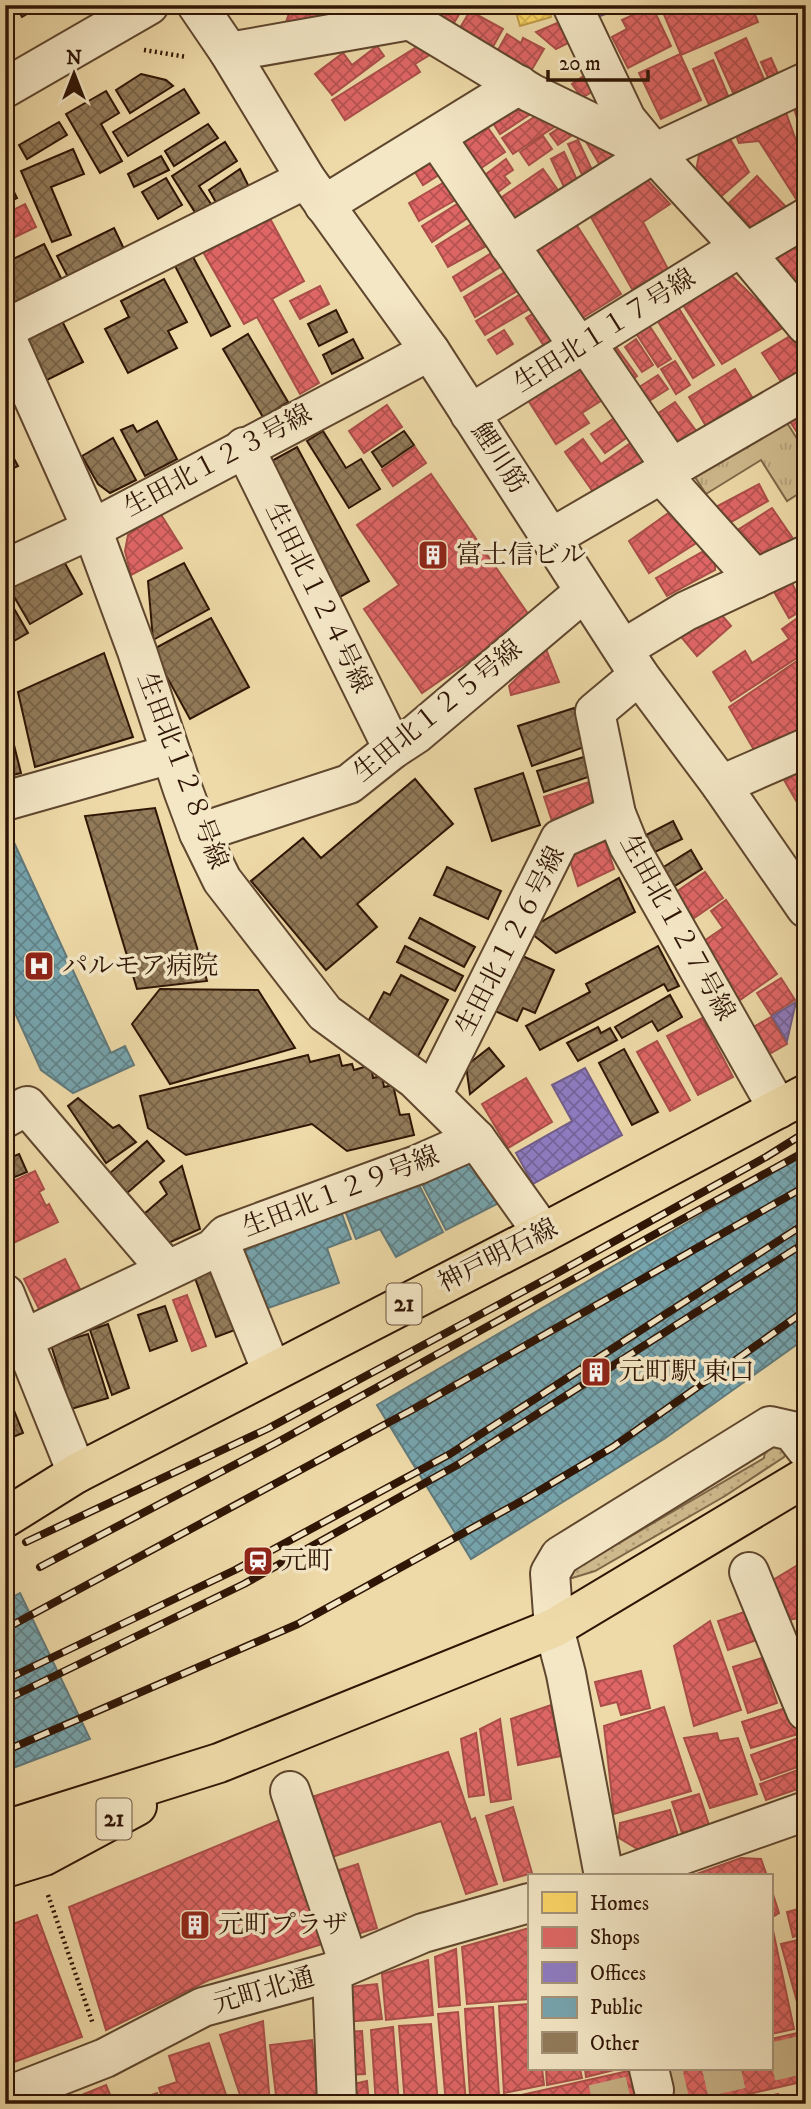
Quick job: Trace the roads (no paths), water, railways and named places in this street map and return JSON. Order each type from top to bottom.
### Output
[{"type":"main road","name":"神戸明石線","points":[[5,1518],[77,1473],[543,1233],[792,1101]]},
{"type":"main road","name":"21","points":[[5,1830],[219,1763],[554,1628],[806,1477]]},
{"type":"main road","name":"21","points":[[5,1868],[44,1856],[219,1763]]},
{"type":"street","points":[[5,88],[149,5]]},
{"type":"street","name":"鯉川筋","points":[[197,5],[212,55],[430,351],[631,662],[806,908]]},
{"type":"street","points":[[572,5],[626,119],[803,318]]},
{"type":"street","points":[[212,55],[410,20],[519,85],[654,153]]},
{"type":"street","points":[[509,244],[654,153],[806,82]]},
{"type":"street","points":[[5,329],[436,137],[519,85]]},
{"type":"street","points":[[436,137],[509,244],[583,345],[667,472],[755,579]]},
{"type":"street","name":"生田北１１７号線","points":[[470,414],[743,251],[806,218]]},
{"type":"street","name":"生田北１２８号線","points":[[5,335],[92,529],[199,833],[222,880],[325,1013],[415,1079],[476,1139],[543,1233]]},
{"type":"street","name":"生田北１２３号線","points":[[5,569],[92,529],[430,351]]},
{"type":"street","points":[[551,538],[806,390]]},
{"type":"street","name":"生田北１２４号線","points":[[244,447],[393,749]]},
{"type":"street","points":[[631,662],[687,611],[755,579],[801,567]]},
{"type":"street","name":"生田北１２５号線","points":[[199,833],[349,784],[416,734],[584,592]]},
{"type":"street","name":"生田北１２７号線","points":[[631,662],[595,712],[616,814],[629,846],[792,1101]]},
{"type":"street","points":[[721,785],[806,748]]},
{"type":"street","points":[[5,802],[171,754]]},
{"type":"street","name":"生田北１２６号線","points":[[432,1095],[560,839],[616,814]]},
{"type":"street","points":[[5,1118],[27,1106],[167,1270]]},
{"type":"street","name":"生田北１２９号線","points":[[272,1372],[220,1243],[226,1236],[476,1139]]},
{"type":"street","points":[[23,1339],[213,1249],[220,1243]]},
{"type":"street","points":[[5,1294],[77,1473]]},
{"type":"street","points":[[604,1874],[566,1674],[554,1628],[550,1573],[560,1556],[770,1426],[792,1431],[806,1448]]},
{"type":"street","points":[[749,1572],[804,1703]]},
{"type":"street","points":[[290,1791],[340,1968],[337,2104]]},
{"type":"street","points":[[628,1874],[806,1811]]},
{"type":"street","name":"元町北通","points":[[5,2097],[105,2058],[203,2007],[340,1968],[423,1933],[528,1903]]},
{"type":"tunnel","points":[[772,2062],[806,2054]]},
{"type":"tunnel","points":[[593,2104],[739,2070]]},
{"type":"railway","points":[[26,1542],[267,1429],[550,1277],[806,1132]]},
{"type":"railway","points":[[40,1567],[276,1443],[806,1151]]},
{"type":"railway","points":[[5,1629],[410,1411],[806,1186]]},
{"type":"railway","points":[[5,1680],[235,1570],[450,1454],[806,1223]]},
{"type":"railway","points":[[5,1700],[244,1584],[459,1464],[806,1242]]},
{"type":"railway","points":[[5,1751],[298,1624],[527,1498],[613,1447],[806,1310]]},
{"type":"place","name":"富士信ビル","points":[[433,555]]},
{"type":"place","name":"パルモア病院","points":[[39,966]]},
{"type":"place","name":"元町駅 東口","points":[[596,1372]]},
{"type":"place","name":"元町","points":[[258,1561]]},
{"type":"place","name":"元町プラザ","points":[[195,1925]]}]
